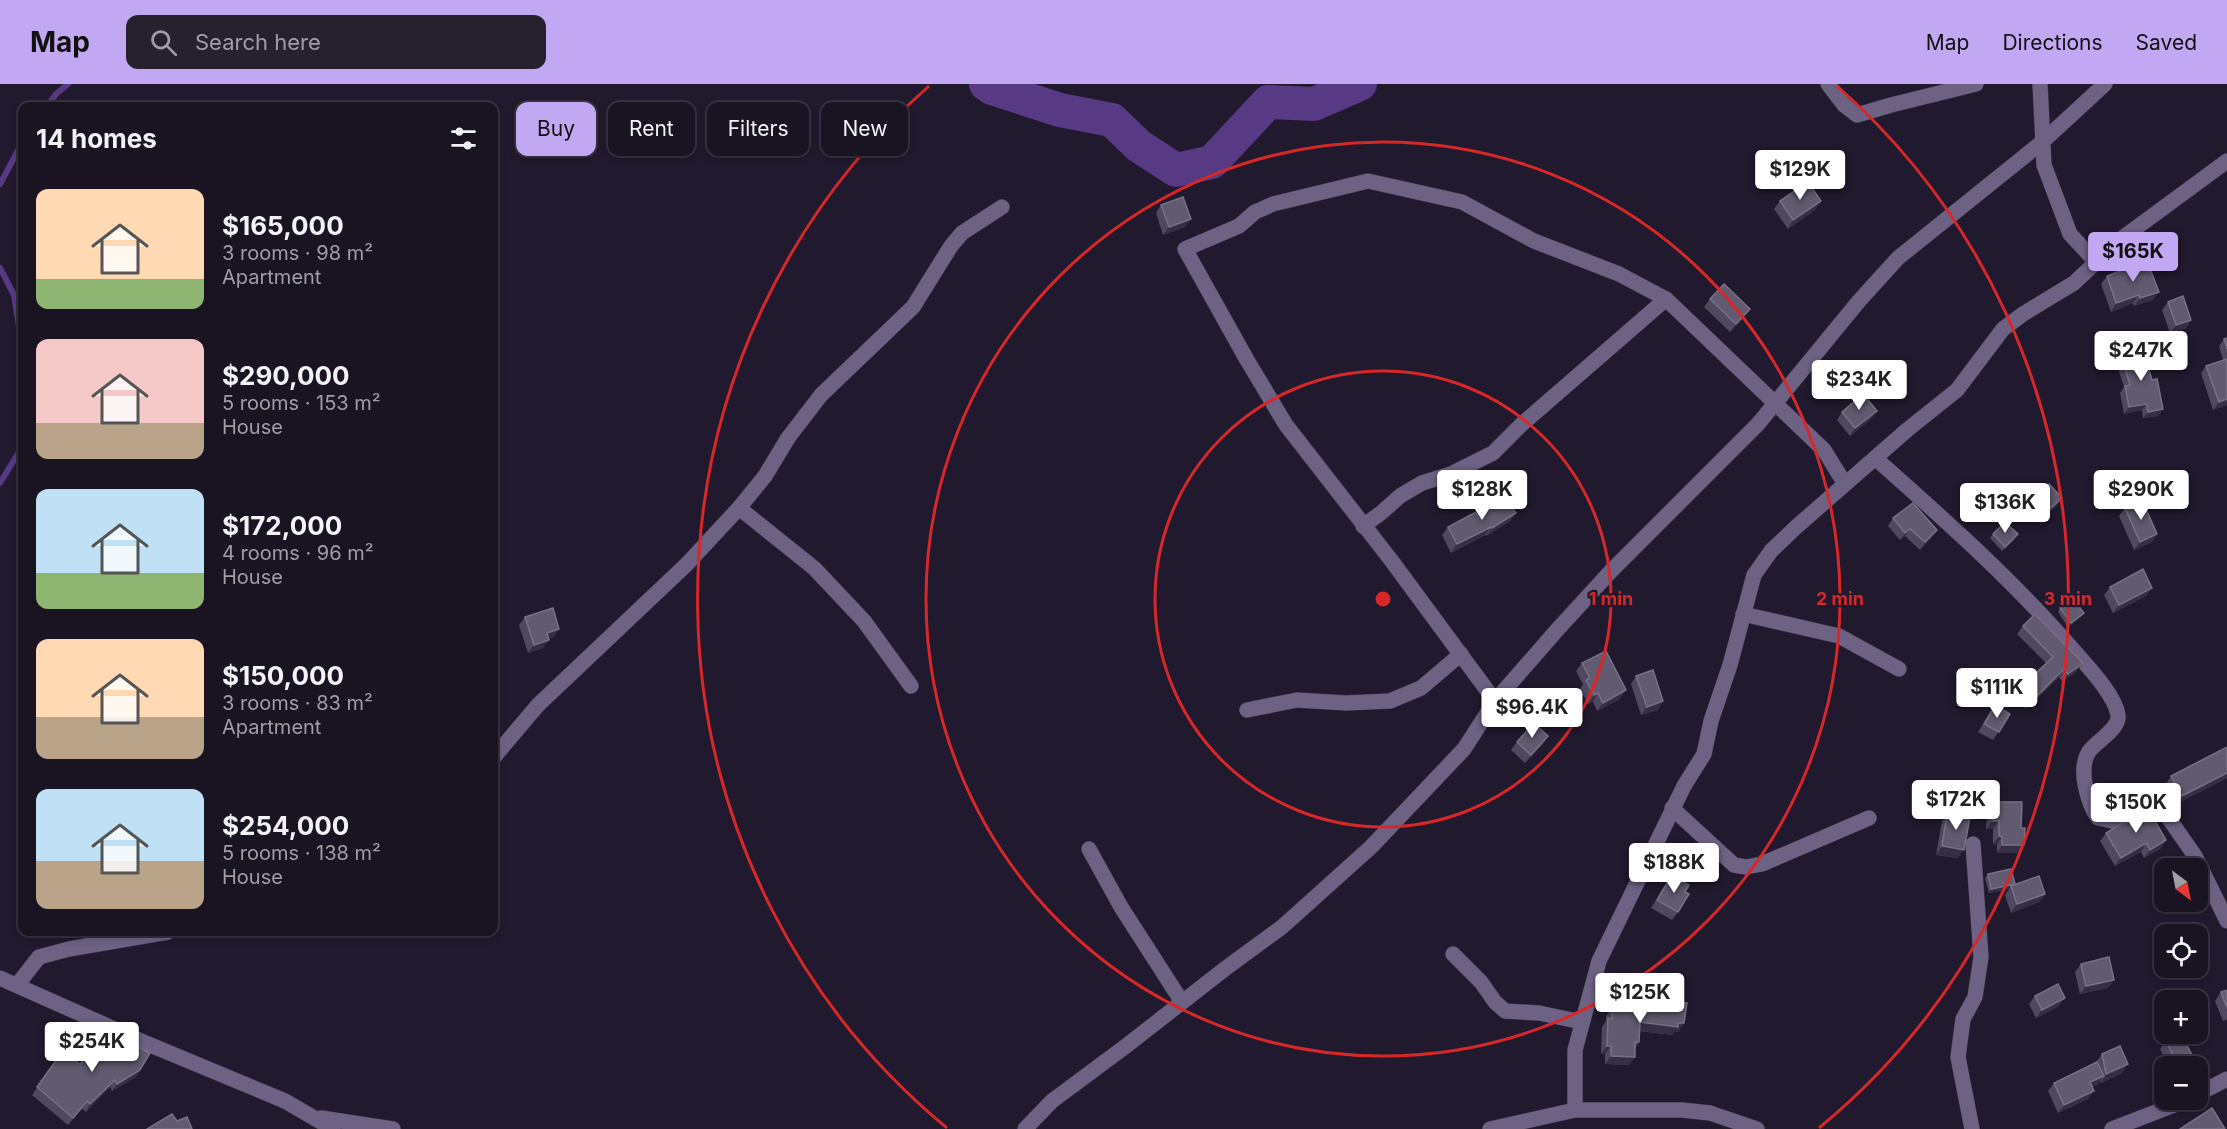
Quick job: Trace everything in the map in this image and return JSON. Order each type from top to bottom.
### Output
[{"type":"street","points":[[1828,84],[1844,105],[1857,115],[1976,84]]},
{"type":"street","points":[[2040,84],[2041,143],[2044,165],[2070,234],[2096,262]]},
{"type":"street","points":[[1025,1129],[1052,1101],[1282,927],[1371,847],[1464,749],[1495,701],[1524,666],[1611,571],[1758,424],[1898,258],[2041,143],[2105,84]]},
{"type":"street","points":[[1575,1110],[1575,1050],[1599,961],[1672,808],[1704,754],[1754,575],[1771,551],[1794,528],[1957,390],[2003,329],[2074,283],[2121,239],[2227,161]]},
{"type":"street","points":[[1495,701],[1286,425],[1185,249],[1239,226],[1255,212],[1273,204],[1368,181],[1462,202],[1534,242],[1618,274],[1666,299],[1824,450],[1845,484]]},
{"type":"street","points":[[498,751],[538,705],[687,564],[739,508],[765,476],[788,438],[821,395],[913,308],[951,246],[962,233],[1002,207]]},
{"type":"street","points":[[1363,526],[1382,513],[1400,496],[1422,483],[1451,474],[1493,453],[1522,424],[1666,299]]},
{"type":"street","points":[[1875,458],[1988,560],[2100,680],[2118,714],[2118,720],[2110,732],[2087,754],[2084,771],[2092,809],[2098,818],[2112,821],[2147,808],[2165,813],[2195,856],[2227,921]]},
{"type":"street","points":[[739,508],[814,568],[864,621],[911,686]]},
{"type":"street","points":[[1743,614],[1839,636],[1899,669]]},
{"type":"street","points":[[1247,710],[1297,700],[1346,703],[1390,701],[1421,688],[1461,654]]},
{"type":"street","points":[[1672,808],[1734,865],[1746,867],[1762,864],[1869,818]]},
{"type":"street","points":[[1972,1129],[1958,1058],[1963,1019],[1975,997],[1981,957],[1973,844]]},
{"type":"street","points":[[1089,849],[1121,907],[1182,1002]]},
{"type":"street","points":[[17,985],[39,957],[69,949],[145,936]]},
{"type":"street","points":[[1453,954],[1482,982],[1495,1002],[1505,1011],[1539,1013],[1582,1022]]},
{"type":"street","points":[[0,978],[147,1044],[285,1101],[333,1129]]},
{"type":"street","points":[[2208,1089],[2227,1079]]},
{"type":"street","points":[[1490,1129],[1575,1110],[1682,1110],[1710,1113],[1757,1129]]},
{"type":"street","points":[[2112,1129],[2161,1110]]},
{"type":"street","points":[[312,1116],[393,1129]]},
{"type":"building","points":[[1808,182],[1821,201],[1793,220],[1780,201]]},
{"type":"building","points":[[1183,197],[1191,219],[1169,227],[1161,205]]},
{"type":"building","points":[[2147,261],[2159,292],[2140,298],[2139,295],[2116,303],[2107,276]]},
{"type":"building","points":[[1724,284],[1750,309],[1736,324],[1710,299]]},
{"type":"building","points":[[2183,296],[2191,320],[2176,325],[2168,302]]},
{"type":"building","points":[[2143,349],[2152,380],[2157,379],[2163,409],[2148,412],[2147,404],[2129,407],[2125,386],[2130,385],[2121,355]]},
{"type":"building","points":[[2227,359],[2227,399],[2219,402],[2206,366]]},
{"type":"building","points":[[1863,394],[1877,411],[1855,428],[1842,412]]},
{"type":"building","points":[[2049,484],[2062,498],[2044,514],[2031,500]]},
{"type":"building","points":[[1505,497],[1516,513],[1492,528],[1457,544],[1448,527],[1476,512],[1477,515]]},
{"type":"building","points":[[2142,500],[2157,534],[2140,542],[2125,508]]},
{"type":"building","points":[[1913,503],[1937,530],[1925,542],[1910,529],[1905,533],[1893,518]]},
{"type":"building","points":[[2005,522],[2018,534],[2005,547],[1993,534]]},
{"type":"building","points":[[2143,569],[2152,588],[2119,605],[2110,587]]},
{"type":"building","points":[[2073,599],[2084,613],[2071,623],[2060,608]]},
{"type":"building","points":[[553,608],[559,629],[547,633],[549,640],[534,645],[525,617]]},
{"type":"building","points":[[2035,614],[2083,663],[2068,674],[2064,669],[2032,701],[2020,688],[2053,657],[2023,626]]},
{"type":"building","points":[[1606,651],[1626,690],[1603,703],[1598,693],[1594,695],[1586,680],[1590,678],[1582,663]]},
{"type":"building","points":[[1653,670],[1663,701],[1647,707],[1636,676]]},
{"type":"building","points":[[1995,705],[2010,714],[1999,732],[1984,724]]},
{"type":"building","points":[[1534,723],[1548,736],[1531,755],[1517,742]]},
{"type":"building","points":[[2227,747],[2227,773],[2182,796],[2171,776]]},
{"type":"building","points":[[1992,802],[2022,802],[2021,828],[2025,828],[2024,845],[2002,845],[2002,837],[1999,836],[1999,821],[1992,821]]},
{"type":"building","points":[[2149,811],[2166,840],[2150,850],[2146,843],[2121,858],[2106,833],[2131,818]]},
{"type":"building","points":[[1947,813],[1970,817],[1964,850],[1942,846]]},
{"type":"building","points":[[2011,869],[2015,884],[1991,889],[1988,874]]},
{"type":"building","points":[[1671,876],[1689,885],[1685,892],[1689,894],[1678,912],[1657,900]]},
{"type":"building","points":[[2039,876],[2045,894],[2017,904],[2011,886]]},
{"type":"building","points":[[2109,957],[2114,980],[2086,986],[2081,964]]},
{"type":"building","points":[[2058,984],[2065,998],[2042,1010],[2035,996]]},
{"type":"building","points":[[2227,990],[2227,1008],[2221,992]]},
{"type":"building","points":[[1657,999],[1687,1003],[1684,1023],[1678,1023],[1678,1027],[1640,1022],[1639,1042],[1635,1042],[1635,1057],[1611,1056],[1611,1046],[1607,1046],[1608,1018],[1612,1019],[1612,1008],[1656,1009]]},
{"type":"building","points":[[106,1030],[150,1053],[140,1070],[117,1084],[115,1080],[90,1104],[87,1101],[73,1118],[37,1087],[62,1052],[80,1064],[95,1049]]},
{"type":"building","points":[[2168,1044],[2186,1044],[2192,1056],[2174,1056]]},
{"type":"building","points":[[2120,1046],[2128,1064],[2106,1074],[2102,1054]]},
{"type":"building","points":[[2097,1062],[2104,1076],[2090,1082],[2094,1091],[2064,1105],[2054,1083]]},
{"type":"building","points":[[2212,1108],[2225,1129],[2180,1129]]},
{"type":"building","points":[[172,1114],[177,1121],[187,1117],[192,1129],[147,1129]]},
{"type":"waterway","points":[[50,102],[68,84]]},
{"type":"waterway","points":[[986,84],[1060,110],[1112,120],[1139,146],[1176,170],[1212,162],[1268,102],[1314,104],[1360,84]]},
{"type":"waterway","points":[[0,184],[18,150]]},
{"type":"waterway","points":[[0,268],[14,295],[18,320]]},
{"type":"waterway","points":[[0,483],[18,454]]}]
